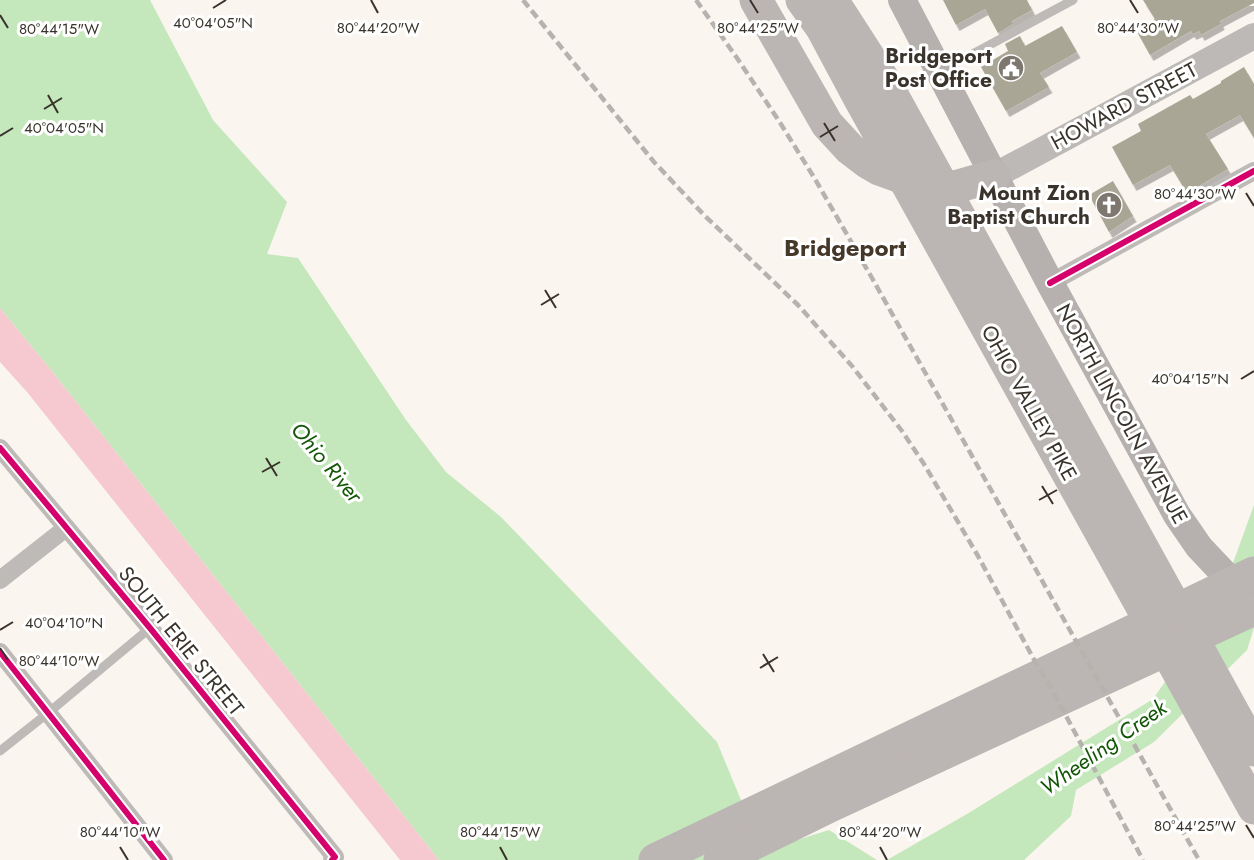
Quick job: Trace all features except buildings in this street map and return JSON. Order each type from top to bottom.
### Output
[{"type":"highway","points":[[756,0],[827,124],[850,149],[867,162],[879,169],[915,182],[955,187],[994,176]]},
{"type":"highway","name":"OHIO VALLEY PIKE","points":[[802,0],[873,91],[1254,750]]},
{"type":"highway","name":"OHIO VALLEY PIKE","points":[[831,0],[873,91],[1254,808]]},
{"type":"highway","points":[[720,860],[752,829],[1254,573]]},
{"type":"highway","points":[[656,860],[828,807],[1254,607]]},
{"type":"main road","name":"NORTH LINCOLN AVENUE","points":[[902,0],[1050,283],[1177,515],[1199,547],[1254,607]]},
{"type":"main road","name":"HOWARD STREET","points":[[994,176],[1254,36]]},
{"type":"street","points":[[1050,283],[1254,171]]},
{"type":"street","name":"SOUTH ERIE STREET","points":[[0,448],[150,628],[334,859]]},
{"type":"street","points":[[0,580],[66,528]]},
{"type":"street","points":[[0,652],[164,860]]},
{"type":"lane","points":[[939,72],[1073,0]]},
{"type":"lane","points":[[0,751],[150,628]]},
{"type":"shaded area","points":[[0,308],[439,860],[400,860],[27,392],[0,362]]},
{"type":"water","name":"Ohio River","points":[[0,0],[150,0],[213,120],[287,202],[267,254],[298,258],[406,420],[446,472],[501,517],[717,742],[762,851],[829,830],[877,860],[439,860],[0,308]]},
{"type":"water","name":"Wheeling Creek","points":[[1254,505],[1254,628],[1247,650],[1154,742],[1076,790],[1071,816],[1024,860],[887,860],[967,814],[1153,699],[1217,607]]},
{"type":"railway","points":[[523,0],[654,162],[704,215],[798,305],[852,366],[902,431],[978,556],[1143,860]]},
{"type":"railway","points":[[696,0],[779,121],[815,179],[1199,860]]},
{"type":"cycle path","points":[[1050,283],[1254,171]]},
{"type":"cycle path","points":[[0,448],[150,628],[335,857],[332,860]]},
{"type":"cycle path","points":[[0,652],[164,860]]},
{"type":"place","name":"Bridgeport Post Office","points":[[1011,68]]},
{"type":"place","name":"Mount Zion Baptist Church","points":[[1109,205]]},
{"type":"district","name":"Bridgeport","points":[[845,247]]}]
